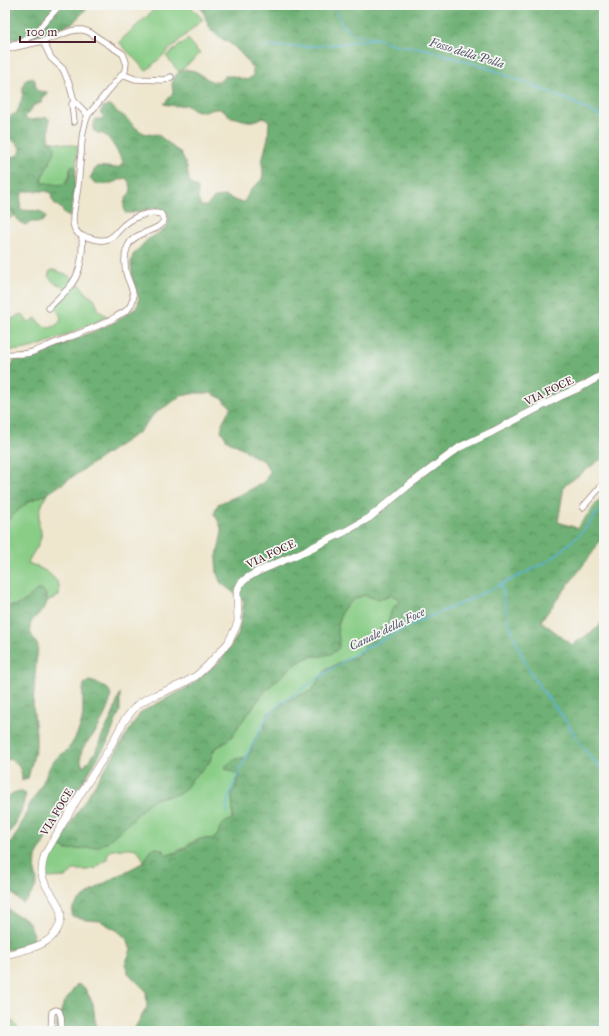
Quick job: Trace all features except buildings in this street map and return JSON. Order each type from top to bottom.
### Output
[{"type":"main road","name":"VIA FOCE","points":[[5,955],[36,946],[49,940],[56,933],[61,920],[60,912],[44,883],[42,876],[42,863],[45,854],[131,712],[137,705],[146,699],[182,684],[196,676],[228,643],[238,620],[237,591],[241,583],[253,574],[305,551],[369,518],[409,485],[460,447],[604,374]]},
{"type":"street","points":[[5,46],[20,43],[35,33],[60,5]]},
{"type":"street","points":[[5,50],[43,41],[63,33],[77,30],[89,32],[122,54],[126,62],[126,66],[122,74],[88,115],[82,131],[73,221],[74,228],[82,236],[106,240],[127,222],[150,213],[161,214],[164,220],[159,227],[132,239],[127,248],[125,268],[134,298],[127,310],[102,324],[29,353],[5,355]]},
{"type":"street","points":[[43,41],[51,58],[63,69],[74,101],[88,115]]},
{"type":"street","points":[[122,74],[135,79],[164,80],[171,77]]},
{"type":"street","points":[[74,101],[72,104],[74,122]]},
{"type":"street","points":[[49,308],[76,278],[83,247],[82,236]]},
{"type":"street","points":[[583,507],[604,483]]},
{"type":"street","points":[[51,1031],[51,1015],[52,1012],[56,1010],[59,1010],[62,1031]]},
{"type":"green space","points":[[5,5],[90,5],[73,23],[27,39],[5,39]]},
{"type":"green space","points":[[159,5],[189,5],[203,19],[146,71],[119,42]]},
{"type":"green space","points":[[199,5],[604,5],[604,457],[564,486],[558,522],[577,528],[604,494],[604,533],[593,552],[541,621],[572,645],[599,627],[604,618],[604,1031],[133,1031],[147,1007],[146,991],[128,973],[126,963],[131,949],[126,938],[118,931],[100,921],[87,920],[72,916],[73,907],[80,900],[101,885],[144,862],[151,849],[158,848],[167,855],[180,851],[200,839],[213,838],[217,836],[220,827],[233,819],[232,794],[240,776],[225,768],[228,764],[232,760],[247,757],[250,753],[255,738],[264,729],[267,715],[288,700],[311,691],[326,670],[357,656],[389,619],[392,609],[400,600],[392,595],[378,599],[365,595],[356,598],[349,603],[342,611],[337,629],[339,648],[331,654],[312,656],[304,659],[293,666],[266,690],[239,725],[234,734],[225,743],[215,748],[209,763],[179,794],[157,798],[148,803],[133,819],[108,841],[98,847],[67,850],[58,845],[141,712],[190,686],[221,660],[238,635],[244,601],[220,582],[216,561],[222,532],[219,522],[214,514],[218,504],[244,493],[264,482],[270,472],[264,461],[227,440],[221,431],[223,421],[231,407],[221,398],[211,393],[196,393],[181,396],[154,414],[139,432],[47,494],[29,501],[5,522],[5,372],[11,368],[14,360],[45,352],[115,322],[133,310],[138,305],[139,298],[133,285],[131,264],[133,255],[147,240],[167,227],[169,219],[166,213],[160,209],[153,208],[132,213],[125,213],[124,206],[126,198],[131,190],[126,178],[102,185],[94,182],[90,178],[96,167],[118,167],[121,166],[123,161],[107,137],[93,130],[95,119],[103,119],[103,114],[100,113],[103,107],[111,105],[117,112],[124,116],[139,130],[147,134],[157,134],[180,152],[187,168],[189,180],[192,185],[198,188],[198,200],[201,206],[207,206],[213,199],[222,196],[244,202],[250,191],[262,179],[262,161],[268,138],[269,121],[264,117],[254,121],[247,121],[230,117],[221,109],[203,112],[197,111],[186,105],[174,106],[164,104],[171,96],[173,90],[172,85],[177,74],[185,70],[195,71],[211,81],[220,81],[225,76],[233,76],[247,80],[253,76],[253,69],[241,53],[212,31],[208,25],[203,10]]},
{"type":"green space","points":[[188,39],[200,54],[179,72],[166,56]]},
{"type":"green space","points":[[32,78],[35,80],[36,89],[38,91],[47,92],[47,95],[42,97],[41,103],[33,106],[30,112],[25,116],[26,119],[32,120],[47,117],[49,119],[49,141],[55,148],[41,181],[57,185],[63,184],[70,176],[71,166],[76,168],[70,217],[55,204],[51,193],[46,191],[24,191],[21,196],[20,209],[41,212],[46,218],[41,222],[32,222],[25,225],[19,221],[11,209],[5,204],[5,150],[12,157],[21,152],[19,146],[6,134],[5,127],[8,118],[15,114],[21,103],[24,81]]},
{"type":"green space","points":[[49,141],[78,146],[76,168],[74,166],[70,169],[69,177],[64,184],[58,186],[41,181],[42,176],[55,151]]},
{"type":"green space","points":[[5,204],[15,215],[5,222]]},
{"type":"green space","points":[[53,270],[69,276],[80,285],[89,296],[94,298],[99,311],[107,316],[101,320],[42,344],[5,352],[5,321],[22,314],[28,322],[36,318],[40,324],[49,328],[59,322],[61,318],[55,307],[58,300],[66,290],[63,286],[54,283],[48,276],[50,271]]},
{"type":"green space","points":[[47,494],[39,516],[41,537],[39,544],[28,563],[42,569],[54,578],[59,586],[59,596],[47,601],[47,595],[37,590],[22,603],[10,606],[5,604],[5,522],[29,501]]},
{"type":"green space","points":[[37,590],[43,590],[47,602],[42,611],[31,623],[30,628],[30,631],[38,646],[33,705],[36,747],[28,778],[22,781],[21,771],[18,765],[10,759],[5,761],[5,604],[10,606],[18,605]]},
{"type":"green space","points":[[365,595],[383,599],[392,595],[400,600],[392,609],[389,619],[357,656],[326,670],[311,691],[288,700],[267,714],[264,729],[255,738],[250,753],[247,757],[232,760],[225,768],[240,775],[232,794],[233,819],[220,827],[217,836],[213,838],[200,839],[167,855],[162,849],[144,862],[137,850],[127,848],[113,850],[108,852],[107,859],[96,868],[87,870],[73,870],[67,877],[47,878],[46,864],[52,852],[58,845],[67,850],[133,819],[148,803],[157,798],[179,794],[186,788],[192,779],[209,763],[215,748],[225,743],[234,734],[239,725],[266,690],[293,666],[304,659],[312,656],[322,656],[339,638],[337,629],[342,611],[348,603]]},
{"type":"green space","points":[[90,681],[103,686],[110,692],[111,696],[108,707],[98,728],[82,749],[82,765],[85,765],[95,753],[113,714],[120,693],[120,711],[107,743],[47,836],[36,857],[35,870],[37,882],[28,899],[23,903],[5,884],[5,848],[17,833],[29,806],[52,763],[66,751],[75,738],[82,719],[84,684]]},
{"type":"green space","points":[[20,791],[26,794],[23,806],[16,823],[5,837],[5,799],[13,793]]},
{"type":"green space","points":[[5,907],[14,914],[28,921],[30,924],[34,940],[29,945],[5,950]]},
{"type":"green space","points":[[77,984],[84,987],[93,1003],[95,1020],[97,1026],[102,1031],[55,1031],[63,1005]]},
{"type":"green space","points":[[5,1017],[14,1022],[19,1031],[5,1031]]},
{"type":"waterway","name":"Fosso della Polla","points":[[334,5],[342,25],[351,33],[396,45],[426,49],[488,68],[557,95],[593,112],[604,119]]},
{"type":"waterway","points":[[264,46],[296,47],[374,39]]},
{"type":"waterway","name":"Canale della Foce","points":[[227,813],[227,803],[232,788],[250,749],[267,717],[281,703],[356,653],[417,622],[467,601],[548,561],[584,530],[604,505]]},
{"type":"waterway","points":[[501,584],[508,620],[532,676],[587,752],[604,770]]},
{"type":"waterway","points":[[589,1031],[604,1021]]}]
